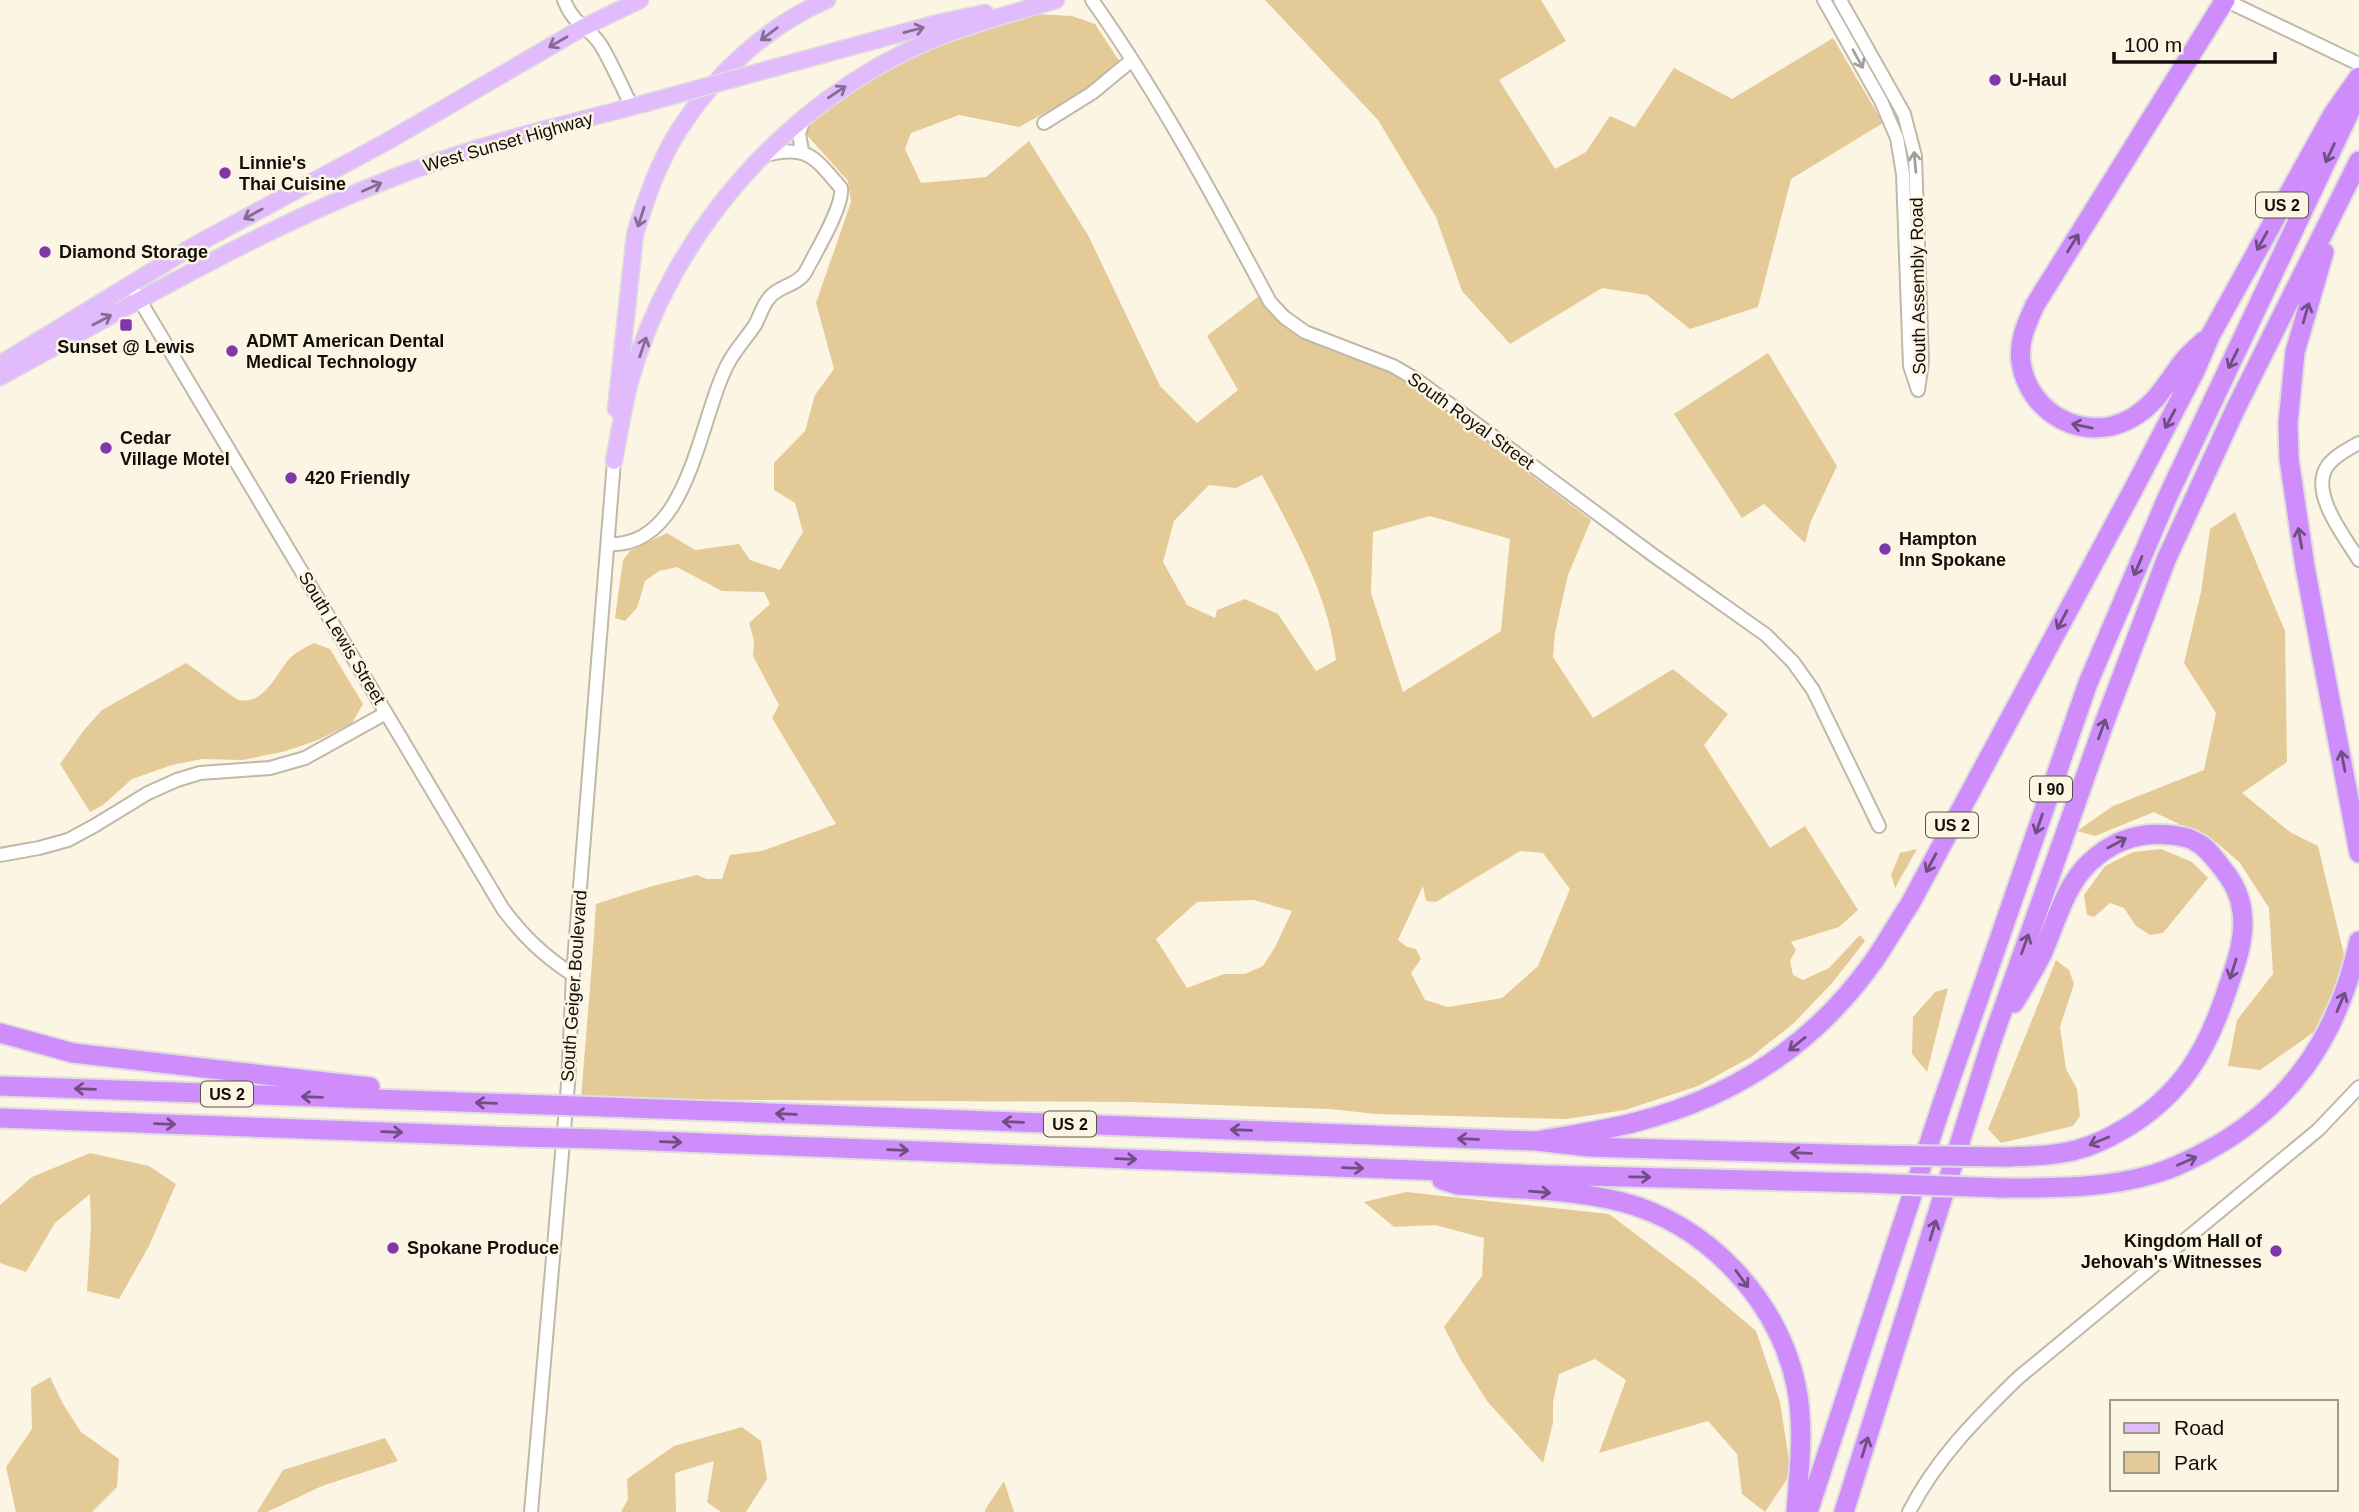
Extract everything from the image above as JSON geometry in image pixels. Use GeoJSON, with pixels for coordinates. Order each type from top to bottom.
{"type":"FeatureCollection","features":[{"type":"Feature","properties":{"kind":"highway"},"geometry":{"type":"LineString","coordinates":[[2210,336],[2182,362],[2167,386],[2148,407],[2128,420],[2097,429],[2070,423],[2048,411],[2029,390],[2021,360],[2024,330],[2035,305],[2225,0]]}},
{"type":"Feature","properties":{"kind":"highway","name":"US 2"},"geometry":{"type":"LineString","coordinates":[[1536,1141],[1634,1123],[1719,1093],[1763,1069],[1797,1046],[1838,1005],[1872,963],[1910,904],[2134,488],[2195,371],[2210,336],[2333,114],[2359,77]]}},
{"type":"Feature","properties":{"kind":"highway","name":"I 90"},"geometry":{"type":"LineString","coordinates":[[1808,1512],[1942,1104],[2088,683],[2168,496],[2359,92]]}},
{"type":"Feature","properties":{"kind":"highway","name":"I 90"},"geometry":{"type":"LineString","coordinates":[[1844,1512],[1992,1043],[2100,734],[2166,560],[2235,410],[2359,162]]}},
{"type":"Feature","properties":{"kind":"highway","name":"US 2"},"geometry":{"type":"LineString","coordinates":[[2337,205],[2295,352],[2288,412],[2289,459],[2305,567],[2359,853]]}},
{"type":"Feature","properties":{"kind":"highway","name":"US 2"},"geometry":{"type":"LineString","coordinates":[[0,1086],[1536,1141],[1589,1147],[1869,1155],[2045,1156],[2077,1150],[2109,1138],[2139,1120],[2164,1101],[2201,1054],[2223,1002],[2243,931],[2243,914],[2227,873],[2196,841],[2165,834],[2132,835],[2102,852],[2079,874],[2070,889],[2042,955],[1992,1043]]}},
{"type":"Feature","properties":{"kind":"highway","name":"US 2"},"geometry":{"type":"LineString","coordinates":[[0,1121],[96,1122],[2000,1188],[2100,1185],[2154,1174],[2190,1160],[2227,1140],[2259,1117],[2289,1089],[2308,1063],[2343,998],[2359,941]]}},
{"type":"Feature","properties":{"kind":"highway"},"geometry":{"type":"LineString","coordinates":[[0,1033],[73,1052],[377,1088],[454,1102]]}},
{"type":"Feature","properties":{"kind":"highway"},"geometry":{"type":"LineString","coordinates":[[1401,1169],[1458,1185],[1578,1195],[1620,1202],[1648,1211],[1677,1225],[1711,1248],[1735,1269],[1766,1311],[1783,1343],[1791,1367],[1797,1387],[1801,1443],[1796,1512]]}},
{"type":"Feature","properties":{"kind":"main road"},"geometry":{"type":"LineString","coordinates":[[0,364],[195,245],[388,141],[582,28],[640,0]]}},
{"type":"Feature","properties":{"kind":"main road"},"geometry":{"type":"LineString","coordinates":[[614,461],[621,355],[635,234],[668,148],[690,113],[735,63],[788,20],[827,0]]}},
{"type":"Feature","properties":{"kind":"main road"},"geometry":{"type":"LineString","coordinates":[[614,461],[630,382],[663,296],[707,221],[766,155],[828,97],[862,75],[931,40],[1053,0]]}},
{"type":"Feature","properties":{"kind":"main road","name":"West Sunset Highway"},"geometry":{"type":"LineString","coordinates":[[0,377],[272,232],[387,180],[498,142],[938,23],[1053,0]]}},
{"type":"Feature","properties":{"kind":"street"},"geometry":{"type":"LineString","coordinates":[[564,0],[569,14],[602,47],[639,105]]}},
{"type":"Feature","properties":{"kind":"street","name":"South Royal Street"},"geometry":{"type":"LineString","coordinates":[[1091,0],[1132,60],[1221,210],[1276,310],[1305,332],[1374,358],[1411,376],[1766,635],[1793,662],[1813,690],[1879,826]]}},
{"type":"Feature","properties":{"kind":"street","name":"South Assembly Road"},"geometry":{"type":"LineString","coordinates":[[1824,0],[1881,101],[1897,138],[1903,174],[1910,366],[1918,390],[1922,362],[1915,156],[1904,114],[1840,0]]}},
{"type":"Feature","properties":{"kind":"street"},"geometry":{"type":"LineString","coordinates":[[2225,0],[2359,64]]}},
{"type":"Feature","properties":{"kind":"street"},"geometry":{"type":"LineString","coordinates":[[1044,123],[1092,93],[1132,60]]}},
{"type":"Feature","properties":{"kind":"street"},"geometry":{"type":"LineString","coordinates":[[802,151],[799,134],[805,117]]}},
{"type":"Feature","properties":{"kind":"street"},"geometry":{"type":"LineString","coordinates":[[608,544],[624,544],[638,540],[651,531],[668,511],[695,459],[713,401],[731,358],[755,325],[770,297],[798,281],[805,273],[826,233],[842,190],[821,166],[802,151],[781,151],[766,155]]}},
{"type":"Feature","properties":{"kind":"street","name":"South Lewis Street"},"geometry":{"type":"LineString","coordinates":[[130,284],[502,909],[525,938],[545,957],[573,975]]}},
{"type":"Feature","properties":{"kind":"street"},"geometry":{"type":"LineString","coordinates":[[2359,443],[2333,460],[2324,474],[2323,492],[2335,520],[2359,560]]}},
{"type":"Feature","properties":{"kind":"street","name":"South Geiger Boulevard"},"geometry":{"type":"LineString","coordinates":[[531,1512],[568,1084],[573,975],[614,461]]}},
{"type":"Feature","properties":{"kind":"street"},"geometry":{"type":"LineString","coordinates":[[0,855],[68,840],[148,793],[177,780],[201,773],[270,768],[305,758],[386,713]]}},
{"type":"Feature","properties":{"kind":"street"},"geometry":{"type":"LineString","coordinates":[[1909,1512],[1920,1490],[1943,1457],[1972,1423],[2009,1387],[2318,1130],[2359,1087]]}},
{"type":"Feature","properties":{"kind":"green space"},"geometry":{"type":"Polygon","coordinates":[[[1265,0],[1541,0],[1566,41],[1499,80],[1555,169],[1586,152],[1610,116],[1635,127],[1674,68],[1732,99],[1833,38],[1883,123],[1791,179],[1758,307],[1690,329],[1647,295],[1602,288],[1510,344],[1462,291],[1436,217],[1378,120],[1265,0]]]}},
{"type":"Feature","properties":{"kind":"green space"},"geometry":{"type":"Polygon","coordinates":[[[1035,14],[1072,16],[1095,24],[1120,62],[1090,88],[1019,127],[959,115],[911,133],[905,149],[921,183],[986,177],[1029,141],[1088,235],[1160,386],[1197,423],[1238,390],[1207,336],[1259,296],[1281,323],[1314,343],[1395,373],[1591,520],[1568,575],[1555,633],[1553,657],[1593,718],[1673,669],[1728,714],[1704,745],[1770,848],[1805,826],[1858,910],[1839,927],[1791,942],[1796,950],[1790,961],[1793,975],[1803,980],[1829,968],[1860,935],[1865,941],[1833,982],[1794,1023],[1751,1057],[1698,1086],[1625,1110],[1566,1119],[1376,1114],[1330,1109],[1132,1102],[581,1099],[596,904],[697,875],[707,879],[722,879],[730,855],[762,851],[836,824],[772,718],[779,705],[753,656],[754,641],[749,623],[770,604],[764,592],[722,591],[677,567],[659,571],[645,581],[637,608],[625,621],[615,618],[623,560],[630,551],[667,533],[695,550],[739,544],[750,560],[780,570],[803,532],[795,503],[774,490],[774,463],[805,431],[815,395],[834,369],[816,303],[851,202],[848,181],[806,134],[807,124],[855,88],[915,54],[1035,14]],[[1262,475],[1236,488],[1209,485],[1174,521],[1163,562],[1187,605],[1215,618],[1217,610],[1245,599],[1278,614],[1316,671],[1336,660],[1325,611],[1308,565],[1262,475]],[[1430,516],[1373,532],[1371,593],[1403,692],[1501,631],[1510,539],[1430,516]],[[1520,851],[1436,902],[1426,901],[1423,886],[1398,940],[1407,947],[1416,949],[1421,959],[1411,973],[1425,1000],[1448,1007],[1502,998],[1538,966],[1570,889],[1543,853],[1520,851]],[[1254,900],[1197,902],[1156,939],[1187,988],[1224,974],[1245,974],[1263,966],[1292,911],[1254,900]]]}},
{"type":"Feature","properties":{"kind":"green space"},"geometry":{"type":"Polygon","coordinates":[[[1768,353],[1837,466],[1811,521],[1805,543],[1764,504],[1742,518],[1674,414],[1768,353]]]}},
{"type":"Feature","properties":{"kind":"green space"},"geometry":{"type":"Polygon","coordinates":[[[2235,512],[2285,631],[2287,762],[2242,793],[2290,832],[2318,846],[2346,963],[2314,1032],[2260,1070],[2228,1066],[2237,1020],[2273,974],[2269,908],[2240,863],[2216,842],[2154,812],[2095,836],[2077,831],[2113,806],[2204,770],[2216,713],[2184,663],[2201,592],[2210,529],[2235,512]]]}},
{"type":"Feature","properties":{"kind":"green space"},"geometry":{"type":"Polygon","coordinates":[[[314,643],[330,649],[363,704],[352,723],[318,740],[286,751],[243,760],[202,759],[172,765],[132,779],[103,805],[90,812],[60,764],[102,710],[186,663],[239,700],[248,700],[257,697],[270,686],[291,657],[314,643]]]}},
{"type":"Feature","properties":{"kind":"green space"},"geometry":{"type":"Polygon","coordinates":[[[1917,849],[1895,888],[1891,875],[1900,853],[1917,849]]]}},
{"type":"Feature","properties":{"kind":"green space"},"geometry":{"type":"Polygon","coordinates":[[[2161,849],[2192,862],[2208,878],[2163,933],[2150,935],[2136,926],[2124,908],[2110,903],[2094,917],[2087,915],[2084,895],[2105,866],[2133,852],[2161,849]]]}},
{"type":"Feature","properties":{"kind":"green space"},"geometry":{"type":"Polygon","coordinates":[[[2056,960],[2069,970],[2074,984],[2060,1027],[2066,1069],[2077,1089],[2080,1116],[2073,1126],[2001,1143],[1988,1129],[2056,960]]]}},
{"type":"Feature","properties":{"kind":"green space"},"geometry":{"type":"Polygon","coordinates":[[[1948,988],[1927,1072],[1912,1054],[1913,1017],[1935,992],[1948,988]]]}},
{"type":"Feature","properties":{"kind":"green space"},"geometry":{"type":"Polygon","coordinates":[[[90,1153],[149,1166],[176,1184],[149,1246],[119,1299],[87,1291],[90,1194],[55,1223],[26,1272],[0,1263],[0,1205],[32,1177],[90,1153]]]}},
{"type":"Feature","properties":{"kind":"green space"},"geometry":{"type":"Polygon","coordinates":[[[1406,1192],[1609,1214],[1695,1279],[1756,1331],[1780,1402],[1791,1473],[1765,1512],[1742,1494],[1737,1454],[1708,1421],[1599,1453],[1626,1380],[1595,1359],[1559,1374],[1553,1402],[1553,1423],[1543,1463],[1487,1401],[1444,1327],[1482,1276],[1484,1238],[1435,1225],[1394,1227],[1364,1202],[1406,1192]]]}},
{"type":"Feature","properties":{"kind":"green space"},"geometry":{"type":"Polygon","coordinates":[[[50,1377],[81,1432],[119,1459],[117,1487],[92,1512],[16,1512],[6,1467],[32,1429],[31,1388],[50,1377]]]}},
{"type":"Feature","properties":{"kind":"green space"},"geometry":{"type":"Polygon","coordinates":[[[742,1427],[761,1441],[767,1479],[746,1512],[721,1512],[707,1502],[714,1461],[675,1473],[676,1512],[621,1512],[628,1499],[627,1479],[674,1446],[742,1427]]]}},
{"type":"Feature","properties":{"kind":"green space"},"geometry":{"type":"Polygon","coordinates":[[[385,1438],[398,1461],[322,1486],[267,1512],[257,1512],[283,1470],[385,1438]]]}},
{"type":"Feature","properties":{"kind":"green space"},"geometry":{"type":"Polygon","coordinates":[[[1004,1481],[1014,1512],[985,1512],[985,1510],[1004,1481]]]}},
{"type":"Feature","properties":{"kind":"place","name":"U-Haul"},"geometry":{"type":"Point","coordinates":[1995,80]}},
{"type":"Feature","properties":{"kind":"place","name":"Linnie's Thai Cuisine"},"geometry":{"type":"Point","coordinates":[225,173]}},
{"type":"Feature","properties":{"kind":"place","name":"Diamond Storage"},"geometry":{"type":"Point","coordinates":[45,252]}},
{"type":"Feature","properties":{"kind":"place","name":"Sunset @ Lewis"},"geometry":{"type":"Point","coordinates":[126,325]}},
{"type":"Feature","properties":{"kind":"place","name":"ADMT American Dental Medical Technology"},"geometry":{"type":"Point","coordinates":[232,351]}},
{"type":"Feature","properties":{"kind":"place","name":"Cedar Village Motel"},"geometry":{"type":"Point","coordinates":[106,448]}},
{"type":"Feature","properties":{"kind":"place","name":"420 Friendly"},"geometry":{"type":"Point","coordinates":[291,478]}},
{"type":"Feature","properties":{"kind":"place","name":"Hampton Inn Spokane"},"geometry":{"type":"Point","coordinates":[1885,549]}},
{"type":"Feature","properties":{"kind":"place","name":"Spokane Produce"},"geometry":{"type":"Point","coordinates":[393,1248]}},
{"type":"Feature","properties":{"kind":"place","name":"Kingdom Hall of Jehovah's Witnesses"},"geometry":{"type":"Point","coordinates":[2276,1251]}}]}
